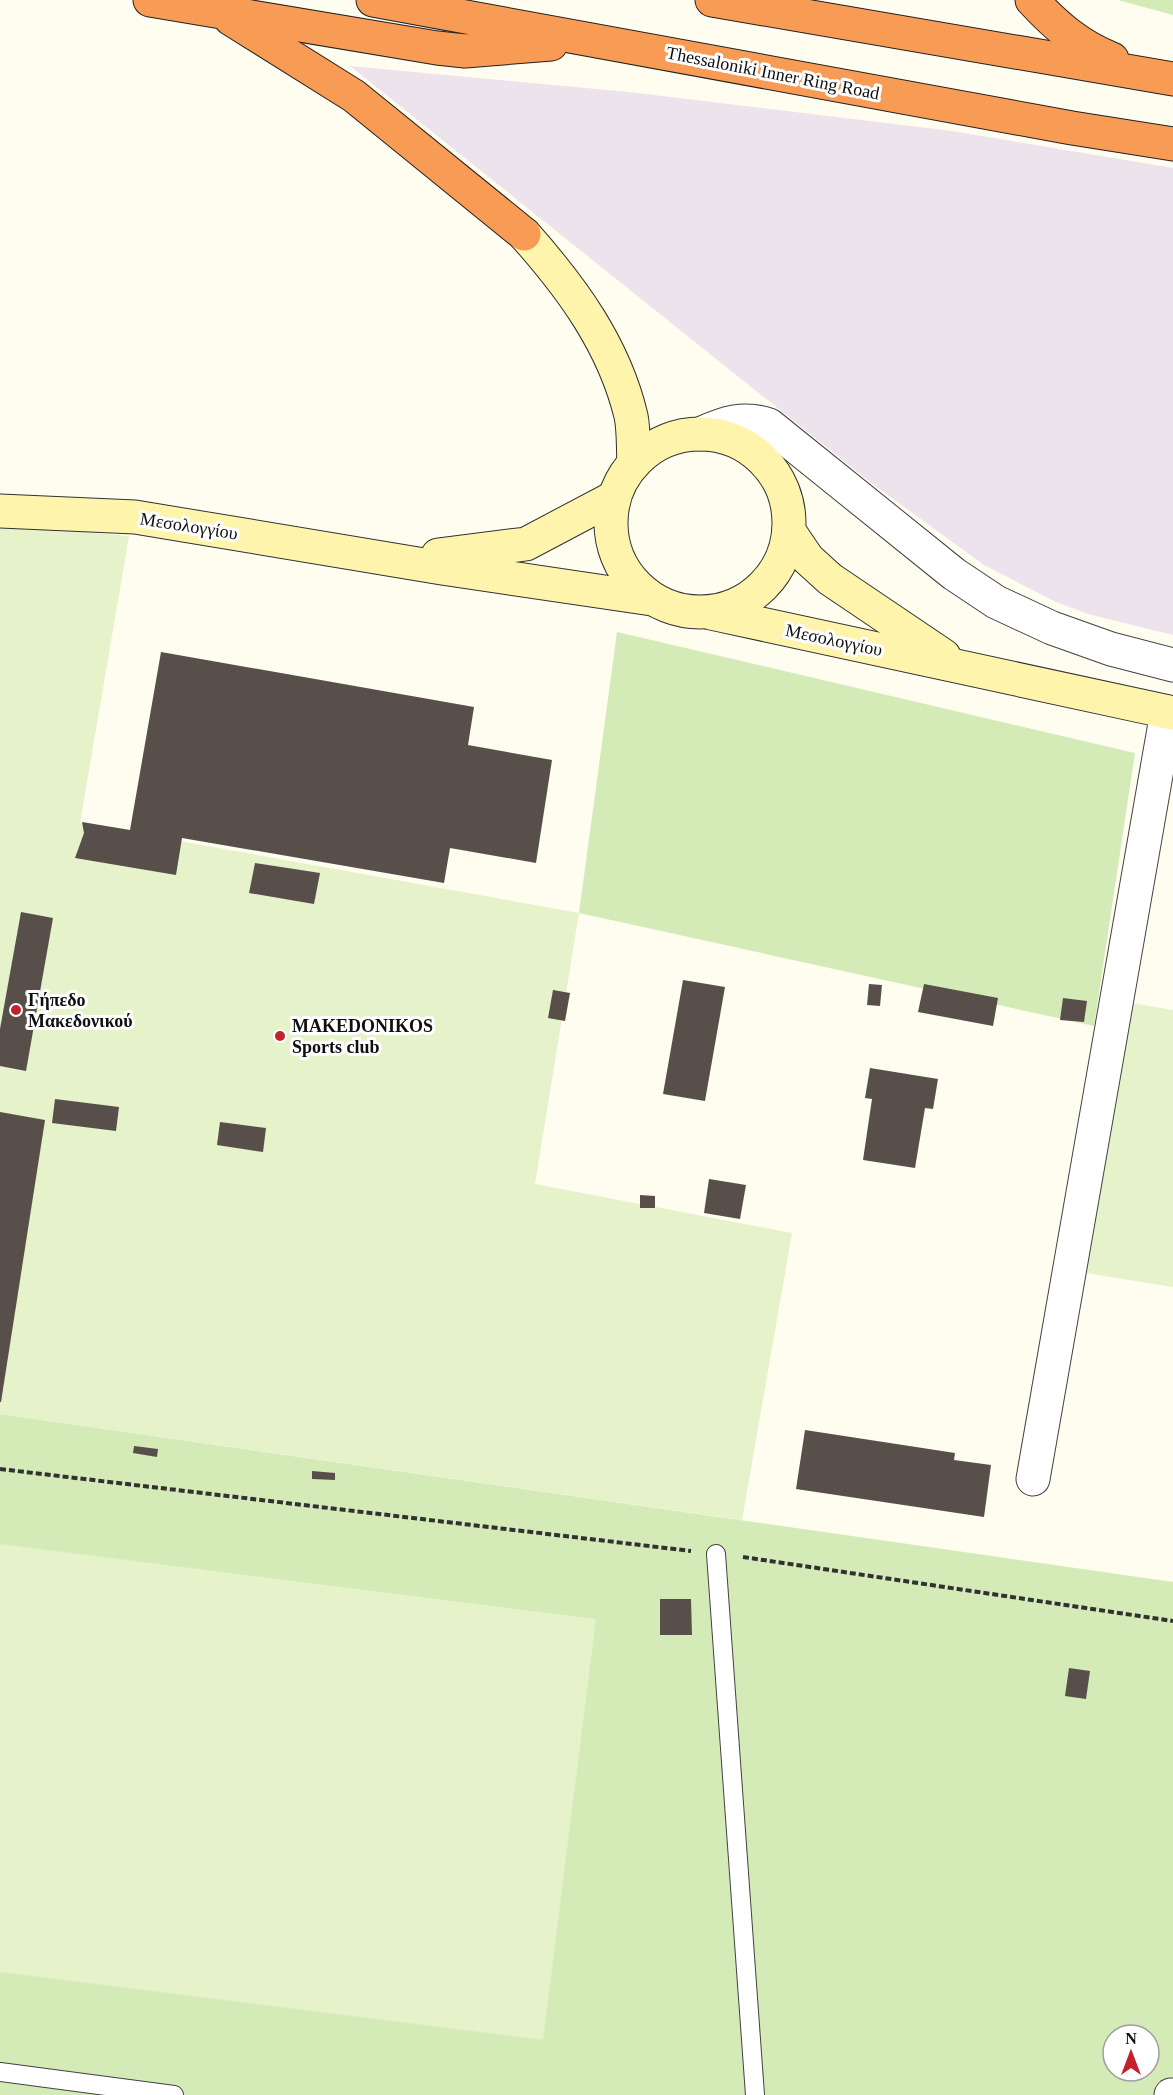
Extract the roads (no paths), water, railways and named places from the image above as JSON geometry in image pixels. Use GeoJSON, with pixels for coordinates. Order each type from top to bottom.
{"type":"FeatureCollection","features":[{"type":"Feature","properties":{"kind":"highway"},"geometry":{"type":"LineString","coordinates":[[150,0],[465,51],[598,40]]}},
{"type":"Feature","properties":{"kind":"highway","name":"Thessaloniki Inner Ring Road"},"geometry":{"type":"LineString","coordinates":[[373,0],[1072,128],[1173,144]]}},
{"type":"Feature","properties":{"kind":"highway"},"geometry":{"type":"LineString","coordinates":[[712,0],[1163,77]]}},
{"type":"Feature","properties":{"kind":"highway"},"geometry":{"type":"LineString","coordinates":[[1032,0],[1061,30],[1092,51],[1163,77]]}},
{"type":"Feature","properties":{"kind":"highway"},"geometry":{"type":"LineString","coordinates":[[216,10],[354,96],[525,234]]}},
{"type":"Feature","properties":{"kind":"street"},"geometry":{"type":"LineString","coordinates":[[525,234],[561,277],[598,331],[631,417],[634,462]]}},
{"type":"Feature","properties":{"kind":"street"},"geometry":{"type":"LineString","coordinates":[[700,434],[725,437],[747,447],[766,463],[780,483],[788,507],[789,531],[783,555],[773,575],[755,593],[737,606],[707,612],[679,610],[652,599],[631,580],[616,555],[610,527],[613,498],[621,479],[634,462],[653,447],[676,437],[700,434],[738,420],[755,420],[769,425],[954,574],[996,602],[1052,628],[1111,649],[1173,665]]}},
{"type":"Feature","properties":{"kind":"street","name":"Μεσολογγίου"},"geometry":{"type":"LineString","coordinates":[[376,557],[454,554],[526,544],[613,498]]}},
{"type":"Feature","properties":{"kind":"street","name":"Μεσολογγίου"},"geometry":{"type":"LineString","coordinates":[[0,511],[135,517],[652,599]]}},
{"type":"Feature","properties":{"kind":"street","name":"Μεσολογγίου"},"geometry":{"type":"LineString","coordinates":[[789,531],[808,559],[830,579],[960,667]]}},
{"type":"Feature","properties":{"kind":"street","name":"Μεσολογγίου"},"geometry":{"type":"LineString","coordinates":[[707,612],[1170,712]]}},
{"type":"Feature","properties":{"kind":"street"},"geometry":{"type":"LineString","coordinates":[[1033,1479],[1170,712]]}},
{"type":"Feature","properties":{"kind":"lane"},"geometry":{"type":"LineString","coordinates":[[716,1554],[755,2095]]}},
{"type":"Feature","properties":{"kind":"lane"},"geometry":{"type":"LineString","coordinates":[[0,2072],[174,2095]]}},
{"type":"Feature","properties":{"kind":"place","name":"Γήπεδο Μακεδονικού"},"geometry":{"type":"Point","coordinates":[16,1010]}},
{"type":"Feature","properties":{"kind":"place","name":"MAKEDONIKOS Sports club"},"geometry":{"type":"Point","coordinates":[280,1036]}}]}
